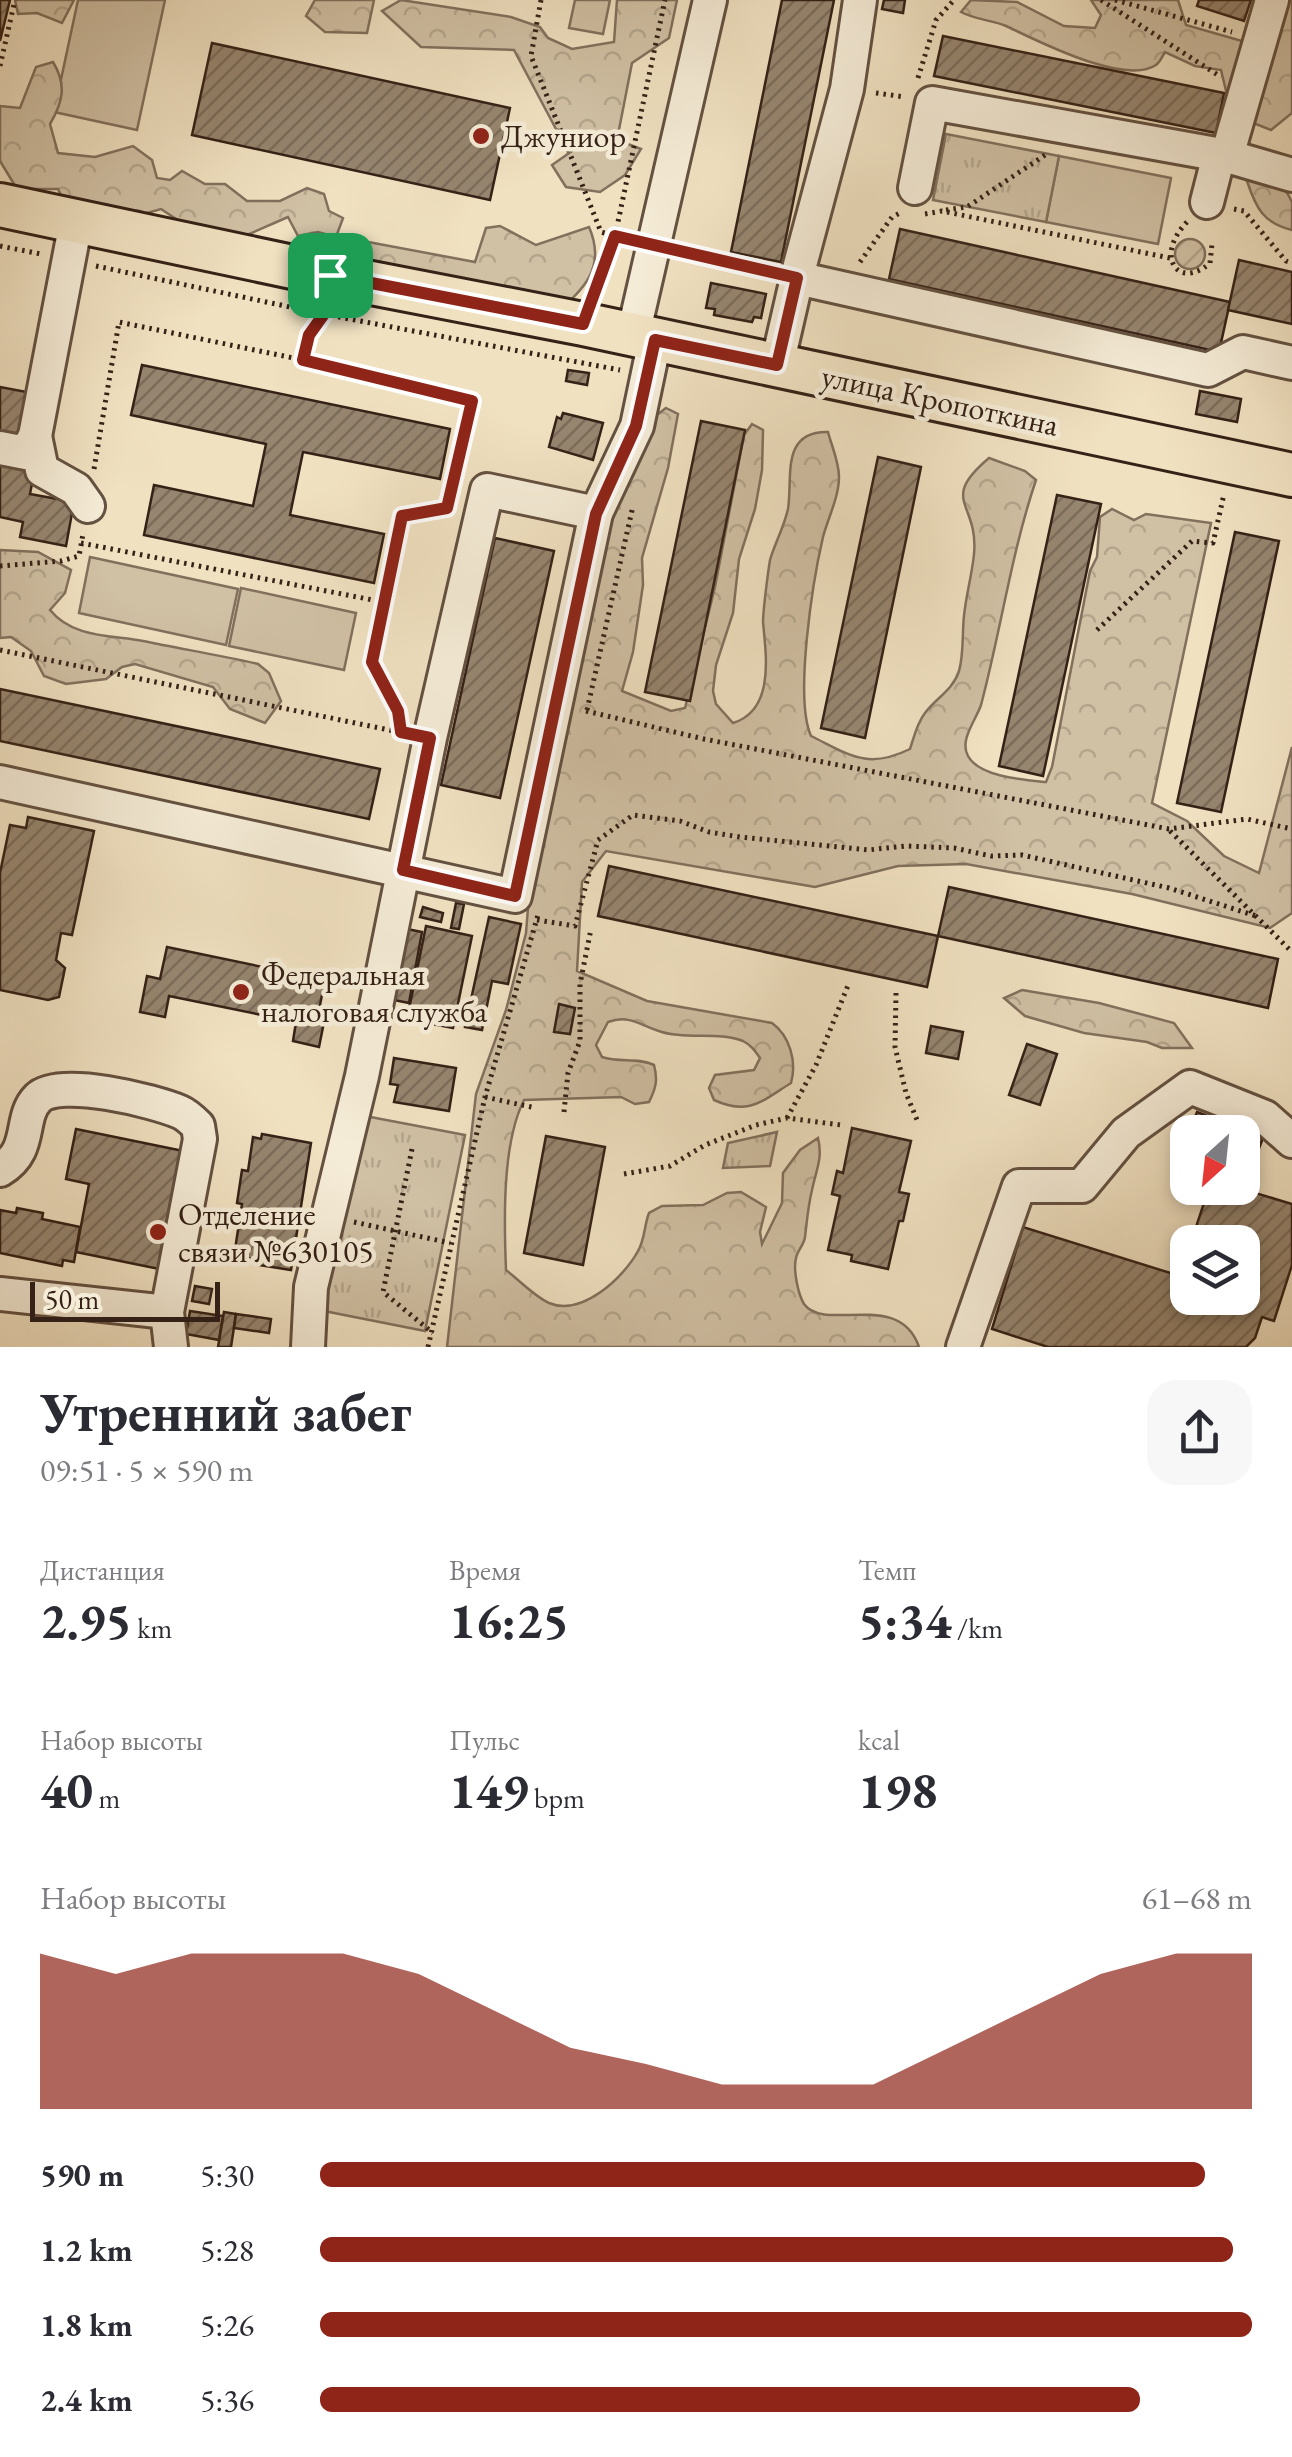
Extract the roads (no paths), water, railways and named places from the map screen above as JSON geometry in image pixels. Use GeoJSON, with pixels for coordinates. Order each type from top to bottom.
{"type":"FeatureCollection","features":[{"type":"Feature","properties":{"kind":"main road","name":"улица Кропоткина"},"geometry":{"type":"LineString","coordinates":[[0,205],[330,275],[580,343],[644,338],[1292,476]]}},
{"type":"Feature","properties":{"kind":"street"},"geometry":{"type":"LineString","coordinates":[[0,782],[515,896],[596,514],[636,426],[654,247],[710,0]]}},
{"type":"Feature","properties":{"kind":"street"},"geometry":{"type":"LineString","coordinates":[[777,365],[847,90],[860,0]]}},
{"type":"Feature","properties":{"kind":"street"},"geometry":{"type":"LineString","coordinates":[[1207,202],[1272,0]]}},
{"type":"Feature","properties":{"kind":"street"},"geometry":{"type":"LineString","coordinates":[[913,204],[923,101],[1223,156],[1292,174]]}},
{"type":"Feature","properties":{"kind":"street"},"geometry":{"type":"LineString","coordinates":[[0,448],[26,454],[36,436],[76,222]]}},
{"type":"Feature","properties":{"kind":"street"},"geometry":{"type":"LineString","coordinates":[[797,278],[1208,370],[1243,352],[1292,362]]}},
{"type":"Feature","properties":{"kind":"street"},"geometry":{"type":"LineString","coordinates":[[36,436],[42,470],[76,489],[88,506]]}},
{"type":"Feature","properties":{"kind":"street"},"geometry":{"type":"LineString","coordinates":[[308,1347],[311,1287],[362,1076],[403,870],[415,735],[486,490],[596,514]]}},
{"type":"Feature","properties":{"kind":"street"},"geometry":{"type":"LineString","coordinates":[[0,1170],[18,1156],[35,1100],[49,1090],[77,1088],[184,1113],[198,1126],[200,1138],[167,1312],[171,1347]]}},
{"type":"Feature","properties":{"kind":"street"},"geometry":{"type":"LineString","coordinates":[[963,1347],[1019,1186],[1082,1186],[1126,1132],[1190,1088],[1265,1117],[1292,1142]]}},
{"type":"Feature","properties":{"kind":"street"},"geometry":{"type":"LineString","coordinates":[[0,1294],[167,1312]]}},
{"type":"Feature","properties":{"kind":"place","name":"Джуниор"},"geometry":{"type":"Point","coordinates":[481,136]}},
{"type":"Feature","properties":{"kind":"place","name":"Федеральная налоговая служба"},"geometry":{"type":"Point","coordinates":[241,992]}},
{"type":"Feature","properties":{"kind":"place","name":"Отделение связи №630105"},"geometry":{"type":"Point","coordinates":[158,1232]}}]}
